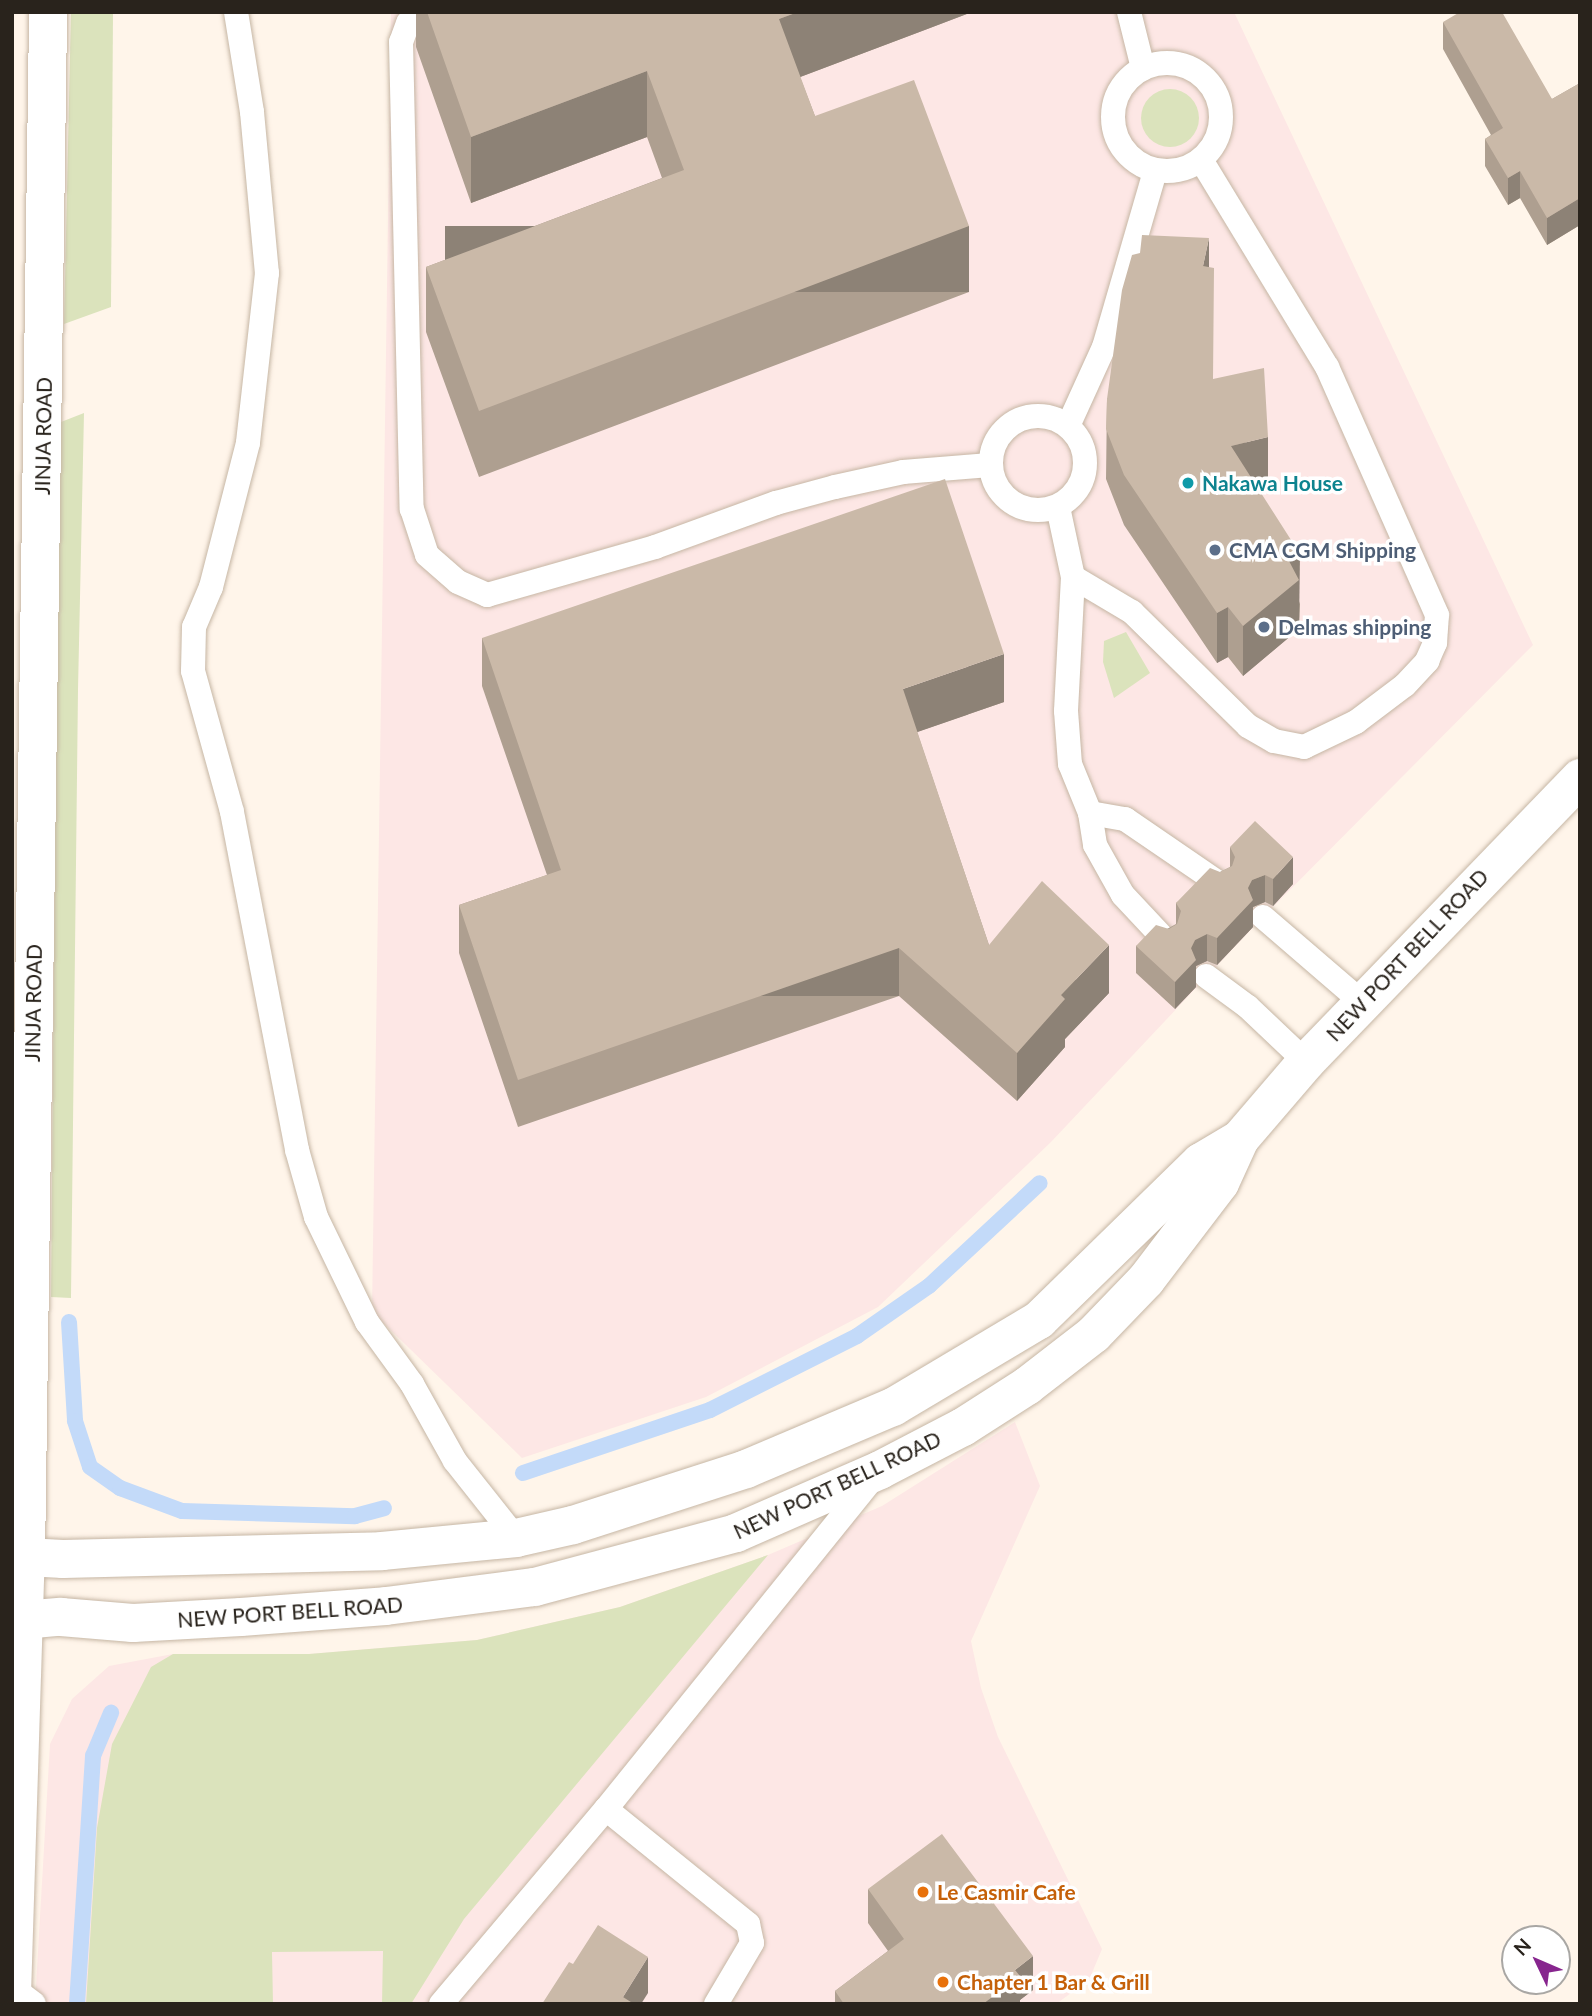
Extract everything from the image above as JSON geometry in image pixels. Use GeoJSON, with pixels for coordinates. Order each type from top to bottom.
{"type":"FeatureCollection","features":[{"type":"Feature","properties":{"kind":"main road","name":"JINJA ROAD"},"geometry":{"type":"LineString","coordinates":[[12,1994],[18,1623],[29,1554],[48,12]]}},
{"type":"Feature","properties":{"kind":"main road","name":"NEW PORT BELL ROAD"},"geometry":{"type":"LineString","coordinates":[[18,1623],[61,1617],[133,1623],[241,1617],[386,1606],[535,1587],[736,1533],[880,1470],[963,1427],[1027,1386],[1094,1334],[1146,1280],[1220,1183],[1240,1139],[1306,1062],[1580,778]]}},
{"type":"Feature","properties":{"kind":"main road","name":"NEW PORT BELL ROAD"},"geometry":{"type":"LineString","coordinates":[[29,1554],[382,1551],[516,1538],[573,1525],[746,1469],[893,1407],[1039,1320],[1201,1162],[1240,1139]]}},
{"type":"Feature","properties":{"kind":"lane"},"geometry":{"type":"LineString","coordinates":[[236,12],[252,112],[267,273],[248,443],[211,587],[194,627],[192,671],[232,812],[297,1150],[316,1217],[367,1322],[412,1384],[455,1461],[516,1538]]}},
{"type":"Feature","properties":{"kind":"lane"},"geometry":{"type":"LineString","coordinates":[[420,12],[408,23],[401,42],[412,509],[428,555],[458,582],[487,594],[655,547],[776,503],[835,487],[903,472],[990,465]]}},
{"type":"Feature","properties":{"kind":"lane"},"geometry":{"type":"LineString","coordinates":[[1129,12],[1143,68]]}},
{"type":"Feature","properties":{"kind":"lane"},"geometry":{"type":"LineString","coordinates":[[1162,62],[1181,64],[1200,72],[1213,88],[1221,106],[1221,126],[1201,160],[1179,170],[1155,171],[1133,161],[1119,144],[1112,121],[1115,99],[1126,81],[1143,68],[1162,62]]}},
{"type":"Feature","properties":{"kind":"lane"},"geometry":{"type":"LineString","coordinates":[[1073,578],[1132,611],[1248,726],[1284,743],[1304,747],[1356,722],[1405,685],[1427,661],[1435,643],[1437,615],[1327,367],[1201,160]]}},
{"type":"Feature","properties":{"kind":"lane"},"geometry":{"type":"LineString","coordinates":[[1068,426],[1104,347],[1155,171]]}},
{"type":"Feature","properties":{"kind":"lane"},"geometry":{"type":"LineString","coordinates":[[1034,416],[1068,426],[1080,440],[1086,459],[1083,478],[1058,507],[1021,508],[1005,499],[994,483],[990,465],[993,447],[1017,421],[1034,416]]}},
{"type":"Feature","properties":{"kind":"lane"},"geometry":{"type":"LineString","coordinates":[[1058,507],[1073,578],[1067,738],[1070,764],[1090,813],[1094,845],[1123,895],[1166,941]]}},
{"type":"Feature","properties":{"kind":"lane"},"geometry":{"type":"LineString","coordinates":[[1090,813],[1125,819],[1220,884]]}},
{"type":"Feature","properties":{"kind":"lane"},"geometry":{"type":"LineString","coordinates":[[1263,917],[1363,1003]]}},
{"type":"Feature","properties":{"kind":"lane"},"geometry":{"type":"LineString","coordinates":[[1206,976],[1248,1007],[1306,1062]]}},
{"type":"Feature","properties":{"kind":"lane"},"geometry":{"type":"LineString","coordinates":[[441,2004],[606,1809],[880,1470]]}},
{"type":"Feature","properties":{"kind":"lane"},"geometry":{"type":"LineString","coordinates":[[606,1809],[748,1924],[752,1943],[716,2004]]}},
{"type":"Feature","properties":{"kind":"lane"},"geometry":{"type":"LineString","coordinates":[[13,1988],[34,2004]]}},
{"type":"Feature","properties":{"kind":"shaded area"},"geometry":{"type":"Polygon","coordinates":[[[391,12],[1234,12],[1533,645],[1263,917],[1051,1142],[878,1307],[706,1397],[522,1458],[372,1312],[391,12]]]}},
{"type":"Feature","properties":{"kind":"shaded area"},"geometry":{"type":"Polygon","coordinates":[[[1015,1422],[1040,1486],[971,1641],[981,1688],[998,1737],[1102,1949],[1089,1980],[1056,2004],[35,2004],[50,1744],[72,1699],[109,1666],[173,1654],[309,1654],[477,1640],[620,1607],[768,1555],[882,1506],[1015,1422]]]}},
{"type":"Feature","properties":{"kind":"green space"},"geometry":{"type":"Polygon","coordinates":[[[71,12],[113,12],[111,307],[64,324],[71,12]]]}},
{"type":"Feature","properties":{"kind":"green space"},"geometry":{"type":"Polygon","coordinates":[[[1170,89],[1186,94],[1194,102],[1199,118],[1194,134],[1186,142],[1170,147],[1154,142],[1146,134],[1141,118],[1146,102],[1154,94],[1170,89]]]}},
{"type":"Feature","properties":{"kind":"green space"},"geometry":{"type":"Polygon","coordinates":[[[84,413],[71,1298],[51,1297],[56,714],[61,422],[84,413]]]}},
{"type":"Feature","properties":{"kind":"green space"},"geometry":{"type":"Polygon","coordinates":[[[1126,632],[1150,673],[1114,698],[1103,662],[1104,641],[1126,632]]]}},
{"type":"Feature","properties":{"kind":"green space"},"geometry":{"type":"Polygon","coordinates":[[[768,1555],[464,1919],[411,2004],[382,2004],[383,1951],[272,1952],[273,2004],[86,2004],[97,1828],[112,1744],[151,1667],[173,1654],[309,1654],[477,1640],[620,1607],[768,1555]]]}},
{"type":"Feature","properties":{"kind":"building"},"geometry":{"type":"Polygon","coordinates":[[[427,12],[798,12],[779,19],[815,116],[914,80],[969,226],[479,411],[426,267],[684,170],[647,71],[471,137],[427,12]]]}},
{"type":"Feature","properties":{"kind":"building"},"geometry":{"type":"Polygon","coordinates":[[[1460,12],[1502,12],[1552,99],[1580,83],[1580,198],[1547,218],[1520,171],[1508,178],[1485,139],[1503,128],[1443,22],[1460,12]]]}},
{"type":"Feature","properties":{"kind":"building","name":"Nakawa House"},"geometry":{"type":"Polygon","coordinates":[[[1142,235],[1209,238],[1203,266],[1214,268],[1213,379],[1264,368],[1268,437],[1231,446],[1300,554],[1289,561],[1299,580],[1243,626],[1228,607],[1217,613],[1124,475],[1106,429],[1107,399],[1122,290],[1132,255],[1140,253],[1142,235]]]}},
{"type":"Feature","properties":{"kind":"building"},"geometry":{"type":"Polygon","coordinates":[[[945,479],[1004,654],[903,689],[989,945],[1042,881],[1109,945],[1061,995],[1065,999],[1017,1053],[899,948],[518,1080],[459,905],[561,870],[482,638],[945,479]]]}},
{"type":"Feature","properties":{"kind":"building"},"geometry":{"type":"Polygon","coordinates":[[[1255,821],[1293,857],[1273,879],[1265,875],[1252,880],[1248,888],[1253,900],[1217,938],[1207,934],[1195,940],[1191,948],[1196,960],[1175,982],[1136,946],[1156,925],[1169,929],[1177,924],[1181,911],[1176,903],[1210,868],[1220,872],[1232,866],[1235,857],[1230,847],[1255,821]]]}},
{"type":"Feature","properties":{"kind":"building"},"geometry":{"type":"Polygon","coordinates":[[[942,1834],[1033,1956],[1015,1970],[1020,1976],[983,2004],[844,2004],[835,1991],[904,1939],[868,1889],[942,1834]]]}},
{"type":"Feature","properties":{"kind":"building"},"geometry":{"type":"Polygon","coordinates":[[[598,1925],[648,1957],[623,1997],[634,2004],[542,2004],[569,1962],[573,1964],[598,1925]]]}},
{"type":"Feature","properties":{"kind":"waterway"},"geometry":{"type":"LineString","coordinates":[[523,1473],[710,1410],[857,1336],[929,1286],[1040,1183]]}},
{"type":"Feature","properties":{"kind":"waterway"},"geometry":{"type":"LineString","coordinates":[[69,1322],[75,1421],[90,1467],[120,1488],[182,1511],[355,1516],[384,1508]]}},
{"type":"Feature","properties":{"kind":"waterway"},"geometry":{"type":"LineString","coordinates":[[77,2004],[93,1756],[111,1713]]}},
{"type":"Feature","properties":{"kind":"place","name":"Nakawa House"},"geometry":{"type":"Point","coordinates":[1188,483]}},
{"type":"Feature","properties":{"kind":"place","name":"CMA CGM Shipping"},"geometry":{"type":"Point","coordinates":[1215,550]}},
{"type":"Feature","properties":{"kind":"place","name":"Delmas shipping"},"geometry":{"type":"Point","coordinates":[1264,627]}},
{"type":"Feature","properties":{"kind":"place","name":"Le Casmir Cafe"},"geometry":{"type":"Point","coordinates":[923,1892]}},
{"type":"Feature","properties":{"kind":"place","name":"Chapter 1 Bar & Grill"},"geometry":{"type":"Point","coordinates":[943,1982]}}]}
